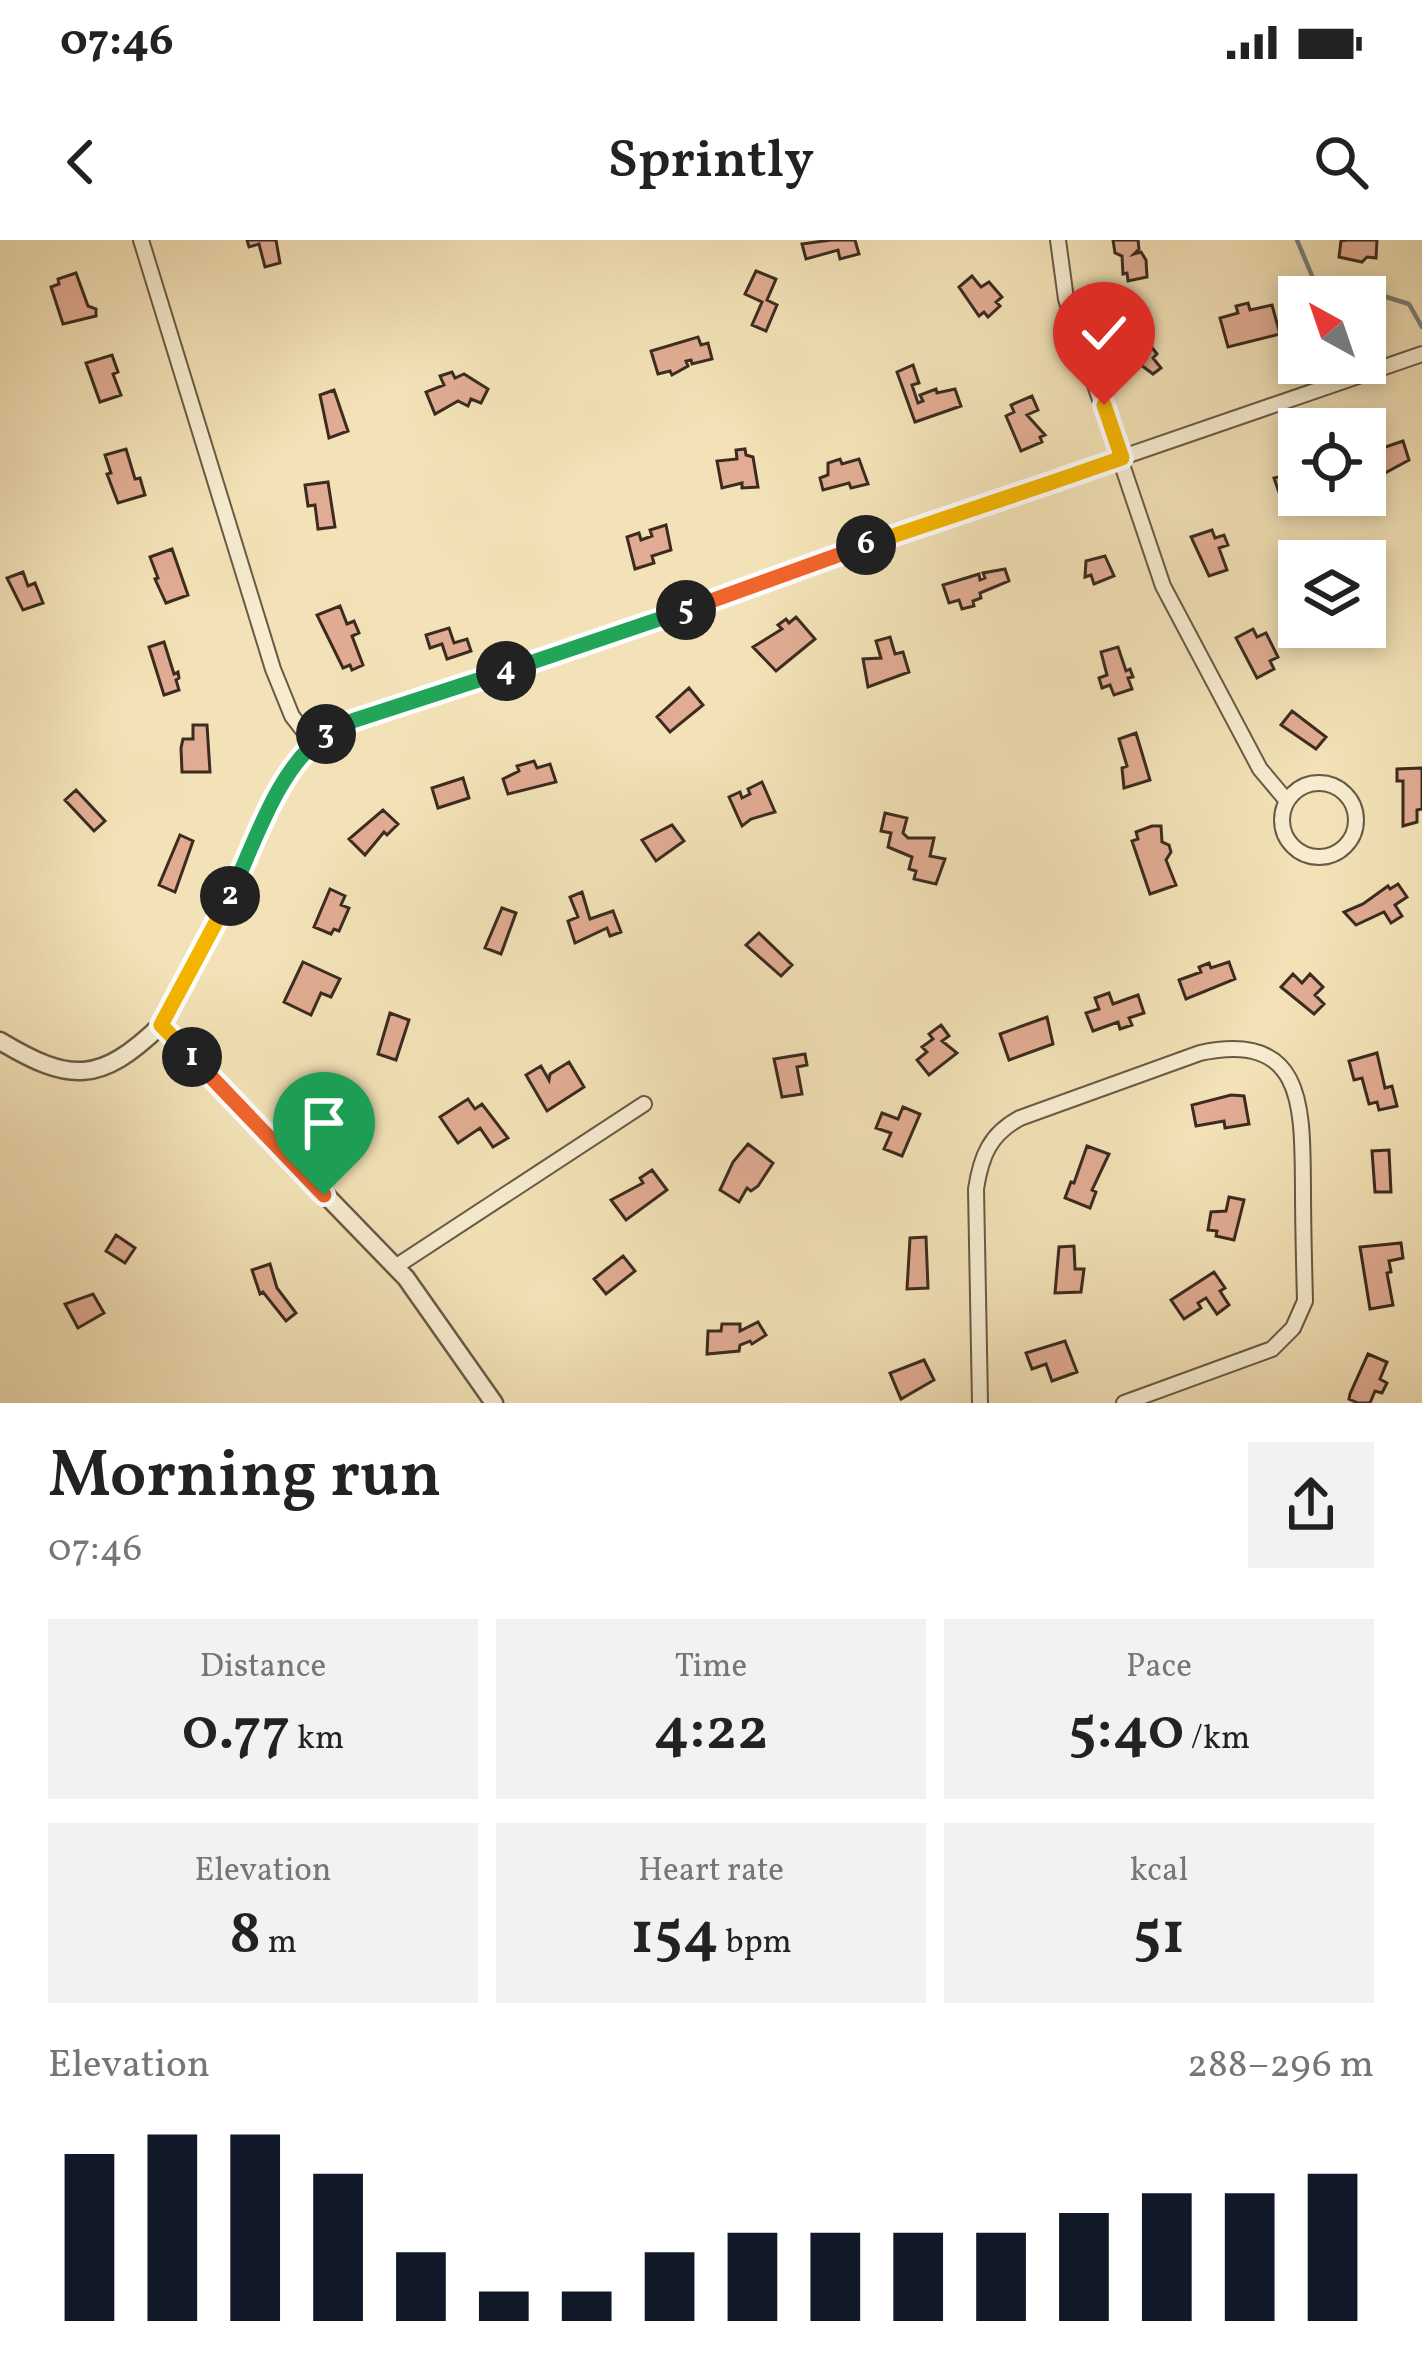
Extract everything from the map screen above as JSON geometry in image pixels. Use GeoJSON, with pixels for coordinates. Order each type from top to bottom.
{"type":"FeatureCollection","features":[{"type":"Feature","properties":{"kind":"street"},"geometry":{"type":"LineString","coordinates":[[141,240],[273,669],[292,716],[313,743]]}},
{"type":"Feature","properties":{"kind":"street"},"geometry":{"type":"LineString","coordinates":[[1058,240],[1066,299],[1163,586],[1260,769],[1287,801]]}},
{"type":"Feature","properties":{"kind":"street"},"geometry":{"type":"LineString","coordinates":[[0,1041],[49,1068],[78,1073],[106,1066],[161,1025],[210,938],[284,784],[313,743],[352,721],[664,618],[1422,354]]}},
{"type":"Feature","properties":{"kind":"street"},"geometry":{"type":"LineString","coordinates":[[1329,784],[1349,797],[1355,808],[1354,832],[1339,851],[1328,856],[1304,854],[1286,837],[1282,825],[1287,801],[1305,785],[1329,784]]}},
{"type":"Feature","properties":{"kind":"street"},"geometry":{"type":"LineString","coordinates":[[161,1025],[395,1267],[437,1317],[494,1403]]}},
{"type":"Feature","properties":{"kind":"street"},"geometry":{"type":"LineString","coordinates":[[980,1403],[976,1189],[988,1144],[1020,1118],[1200,1053],[1226,1047],[1263,1052],[1290,1077],[1303,1113],[1305,1301],[1300,1315],[1272,1349],[1124,1403]]}},
{"type":"Feature","properties":{"kind":"street"},"geometry":{"type":"LineString","coordinates":[[395,1267],[644,1104]]}},
{"type":"Feature","properties":{"kind":"building"},"geometry":{"type":"Polygon","coordinates":[[[247,240],[276,240],[280,263],[265,267],[259,244],[249,247],[247,240]]]}},
{"type":"Feature","properties":{"kind":"building"},"geometry":{"type":"Polygon","coordinates":[[[855,240],[859,254],[840,259],[838,250],[806,259],[802,244],[855,240]]]}},
{"type":"Feature","properties":{"kind":"building"},"geometry":{"type":"Polygon","coordinates":[[[1113,240],[1138,240],[1134,254],[1141,252],[1146,260],[1147,277],[1128,281],[1113,240]]]}},
{"type":"Feature","properties":{"kind":"building"},"geometry":{"type":"Polygon","coordinates":[[[1377,240],[1376,258],[1362,262],[1339,257],[1341,241],[1377,240]]]}},
{"type":"Feature","properties":{"kind":"building"},"geometry":{"type":"Polygon","coordinates":[[[756,271],[776,279],[767,300],[777,305],[766,331],[752,325],[762,302],[745,294],[756,271]]]}},
{"type":"Feature","properties":{"kind":"building"},"geometry":{"type":"Polygon","coordinates":[[[76,273],[96,316],[63,324],[51,287],[76,273]]]}},
{"type":"Feature","properties":{"kind":"building"},"geometry":{"type":"Polygon","coordinates":[[[972,276],[981,287],[989,282],[1002,297],[988,317],[984,312],[979,316],[959,287],[972,276]]]}},
{"type":"Feature","properties":{"kind":"building"},"geometry":{"type":"Polygon","coordinates":[[[1248,303],[1250,310],[1272,305],[1278,334],[1228,347],[1220,318],[1238,313],[1236,306],[1248,303]]]}},
{"type":"Feature","properties":{"kind":"building"},"geometry":{"type":"Polygon","coordinates":[[[1145,309],[1150,322],[1135,333],[1145,340],[1140,345],[1150,345],[1157,354],[1153,358],[1161,368],[1153,374],[1133,359],[1136,355],[1124,343],[1133,335],[1128,336],[1121,318],[1145,309]]]}},
{"type":"Feature","properties":{"kind":"building"},"geometry":{"type":"Polygon","coordinates":[[[698,337],[701,345],[708,343],[712,359],[686,361],[688,366],[672,375],[670,371],[658,374],[651,351],[698,337]]]}},
{"type":"Feature","properties":{"kind":"building"},"geometry":{"type":"Polygon","coordinates":[[[112,355],[121,395],[100,402],[86,363],[112,355]]]}},
{"type":"Feature","properties":{"kind":"building"},"geometry":{"type":"Polygon","coordinates":[[[913,365],[919,383],[912,385],[918,403],[923,401],[920,395],[955,389],[961,406],[915,422],[897,372],[913,365]]]}},
{"type":"Feature","properties":{"kind":"building"},"geometry":{"type":"Polygon","coordinates":[[[452,372],[455,378],[464,374],[488,389],[481,403],[471,399],[468,406],[458,401],[435,414],[426,392],[444,385],[440,376],[452,372]]]}},
{"type":"Feature","properties":{"kind":"building"},"geometry":{"type":"Polygon","coordinates":[[[334,390],[348,431],[329,438],[320,395],[334,390]]]}},
{"type":"Feature","properties":{"kind":"building"},"geometry":{"type":"Polygon","coordinates":[[[1032,396],[1038,410],[1027,415],[1045,435],[1040,437],[1042,442],[1021,451],[1006,416],[1014,412],[1011,405],[1032,396]]]}},
{"type":"Feature","properties":{"kind":"building"},"geometry":{"type":"Polygon","coordinates":[[[1403,441],[1409,460],[1386,472],[1386,447],[1403,441]]]}},
{"type":"Feature","properties":{"kind":"building"},"geometry":{"type":"Polygon","coordinates":[[[126,449],[145,495],[118,503],[105,455],[126,449]]]}},
{"type":"Feature","properties":{"kind":"building"},"geometry":{"type":"Polygon","coordinates":[[[745,449],[753,457],[758,487],[742,488],[742,483],[722,488],[717,461],[737,459],[736,450],[745,449]]]}},
{"type":"Feature","properties":{"kind":"building"},"geometry":{"type":"Polygon","coordinates":[[[840,459],[842,464],[859,459],[868,484],[823,490],[820,478],[828,475],[828,463],[840,459]]]}},
{"type":"Feature","properties":{"kind":"building"},"geometry":{"type":"Polygon","coordinates":[[[328,482],[335,527],[318,529],[315,505],[308,506],[305,485],[328,482]]]}},
{"type":"Feature","properties":{"kind":"building"},"geometry":{"type":"Polygon","coordinates":[[[666,525],[671,550],[635,569],[627,537],[639,533],[641,540],[652,536],[650,530],[666,525]]]}},
{"type":"Feature","properties":{"kind":"building"},"geometry":{"type":"Polygon","coordinates":[[[1212,530],[1215,538],[1224,535],[1228,545],[1219,548],[1227,570],[1209,576],[1191,537],[1212,530]]]}},
{"type":"Feature","properties":{"kind":"building"},"geometry":{"type":"Polygon","coordinates":[[[172,549],[188,595],[166,603],[150,557],[172,549]]]}},
{"type":"Feature","properties":{"kind":"building"},"geometry":{"type":"Polygon","coordinates":[[[1105,556],[1114,576],[1094,584],[1091,575],[1085,577],[1086,561],[1105,556]]]}},
{"type":"Feature","properties":{"kind":"building"},"geometry":{"type":"Polygon","coordinates":[[[1005,569],[1009,581],[980,593],[974,606],[962,609],[959,600],[949,603],[943,585],[979,574],[980,580],[985,578],[983,573],[1005,569]]]}},
{"type":"Feature","properties":{"kind":"building"},"geometry":{"type":"Polygon","coordinates":[[[23,572],[28,586],[35,583],[43,603],[23,610],[7,578],[23,572]]]}},
{"type":"Feature","properties":{"kind":"building"},"geometry":{"type":"Polygon","coordinates":[[[340,606],[347,624],[354,621],[359,633],[352,636],[363,665],[352,670],[350,665],[343,668],[317,615],[340,606]]]}},
{"type":"Feature","properties":{"kind":"building"},"geometry":{"type":"Polygon","coordinates":[[[796,617],[815,639],[776,671],[753,647],[782,629],[778,625],[786,619],[789,623],[796,617]]]}},
{"type":"Feature","properties":{"kind":"building"},"geometry":{"type":"Polygon","coordinates":[[[449,628],[454,643],[467,639],[471,651],[447,659],[442,644],[430,648],[426,635],[449,628]]]}},
{"type":"Feature","properties":{"kind":"building"},"geometry":{"type":"Polygon","coordinates":[[[1253,629],[1257,637],[1266,633],[1278,657],[1270,661],[1274,669],[1257,678],[1236,638],[1253,629]]]}},
{"type":"Feature","properties":{"kind":"building"},"geometry":{"type":"Polygon","coordinates":[[[890,637],[895,654],[903,652],[909,672],[868,687],[863,659],[881,658],[876,641],[890,637]]]}},
{"type":"Feature","properties":{"kind":"building"},"geometry":{"type":"Polygon","coordinates":[[[164,642],[174,674],[178,672],[179,690],[164,695],[149,647],[164,642]]]}},
{"type":"Feature","properties":{"kind":"building"},"geometry":{"type":"Polygon","coordinates":[[[1118,647],[1133,677],[1128,678],[1132,689],[1114,695],[1110,685],[1102,688],[1099,678],[1107,675],[1101,652],[1118,647]]]}},
{"type":"Feature","properties":{"kind":"building"},"geometry":{"type":"Polygon","coordinates":[[[689,688],[703,705],[670,732],[657,717],[689,688]]]}},
{"type":"Feature","properties":{"kind":"building"},"geometry":{"type":"Polygon","coordinates":[[[1292,711],[1326,737],[1316,749],[1281,725],[1292,711]]]}},
{"type":"Feature","properties":{"kind":"building"},"geometry":{"type":"Polygon","coordinates":[[[193,725],[207,725],[210,772],[182,772],[183,739],[193,739],[193,725]]]}},
{"type":"Feature","properties":{"kind":"building"},"geometry":{"type":"Polygon","coordinates":[[[1136,733],[1150,780],[1124,788],[1122,768],[1127,766],[1119,739],[1136,733]]]}},
{"type":"Feature","properties":{"kind":"building"},"geometry":{"type":"Polygon","coordinates":[[[534,761],[537,768],[550,764],[556,782],[508,794],[503,779],[519,771],[517,766],[534,761]]]}},
{"type":"Feature","properties":{"kind":"building"},"geometry":{"type":"Polygon","coordinates":[[[1422,768],[1422,809],[1417,810],[1417,822],[1403,826],[1403,781],[1397,781],[1397,769],[1422,768]]]}},
{"type":"Feature","properties":{"kind":"building"},"geometry":{"type":"Polygon","coordinates":[[[463,778],[469,798],[438,808],[432,788],[463,778]]]}},
{"type":"Feature","properties":{"kind":"building"},"geometry":{"type":"Polygon","coordinates":[[[762,782],[775,812],[742,826],[729,797],[740,792],[742,798],[762,782]]]}},
{"type":"Feature","properties":{"kind":"building"},"geometry":{"type":"Polygon","coordinates":[[[76,790],[105,821],[94,831],[65,800],[76,790]]]}},
{"type":"Feature","properties":{"kind":"building"},"geometry":{"type":"Polygon","coordinates":[[[383,810],[398,824],[387,835],[384,832],[365,855],[349,839],[383,810]]]}},
{"type":"Feature","properties":{"kind":"building"},"geometry":{"type":"Polygon","coordinates":[[[885,813],[907,818],[903,833],[908,838],[934,838],[930,856],[945,859],[936,884],[914,879],[916,871],[909,869],[912,857],[888,847],[891,833],[881,831],[885,813]]]}},
{"type":"Feature","properties":{"kind":"building"},"geometry":{"type":"Polygon","coordinates":[[[672,825],[684,841],[656,861],[642,840],[672,825]]]}},
{"type":"Feature","properties":{"kind":"building"},"geometry":{"type":"Polygon","coordinates":[[[1161,826],[1162,842],[1169,845],[1166,860],[1176,885],[1150,894],[1132,841],[1138,839],[1136,832],[1161,826]]]}},
{"type":"Feature","properties":{"kind":"building"},"geometry":{"type":"Polygon","coordinates":[[[180,835],[193,841],[175,892],[159,885],[180,835]]]}},
{"type":"Feature","properties":{"kind":"building"},"geometry":{"type":"Polygon","coordinates":[[[1398,884],[1407,897],[1395,905],[1402,916],[1391,923],[1384,912],[1356,925],[1344,912],[1388,886],[1398,884]]]}},
{"type":"Feature","properties":{"kind":"building"},"geometry":{"type":"Polygon","coordinates":[[[330,889],[345,896],[341,905],[349,908],[339,931],[334,929],[331,934],[314,927],[330,889]]]}},
{"type":"Feature","properties":{"kind":"building"},"geometry":{"type":"Polygon","coordinates":[[[582,892],[590,919],[613,911],[621,932],[610,936],[607,928],[575,943],[568,921],[578,917],[570,897],[582,892]]]}},
{"type":"Feature","properties":{"kind":"building"},"geometry":{"type":"Polygon","coordinates":[[[502,908],[516,913],[501,954],[485,948],[502,908]]]}},
{"type":"Feature","properties":{"kind":"building"},"geometry":{"type":"Polygon","coordinates":[[[759,933],[792,965],[781,976],[746,945],[759,933]]]}},
{"type":"Feature","properties":{"kind":"building"},"geometry":{"type":"Polygon","coordinates":[[[303,962],[340,979],[331,997],[321,993],[311,1015],[284,1002],[303,962]]]}},
{"type":"Feature","properties":{"kind":"building"},"geometry":{"type":"Polygon","coordinates":[[[1229,962],[1235,979],[1186,999],[1179,980],[1201,972],[1199,967],[1209,963],[1211,968],[1229,962]]]}},
{"type":"Feature","properties":{"kind":"building"},"geometry":{"type":"Polygon","coordinates":[[[1293,974],[1302,983],[1310,974],[1323,987],[1315,995],[1324,1004],[1314,1014],[1281,987],[1293,974]]]}},
{"type":"Feature","properties":{"kind":"building"},"geometry":{"type":"Polygon","coordinates":[[[1109,993],[1113,1004],[1138,995],[1144,1013],[1129,1018],[1132,1025],[1120,1029],[1118,1022],[1093,1031],[1086,1013],[1099,1009],[1095,998],[1109,993]]]}},
{"type":"Feature","properties":{"kind":"building"},"geometry":{"type":"Polygon","coordinates":[[[390,1013],[409,1020],[396,1060],[378,1054],[390,1013]]]}},
{"type":"Feature","properties":{"kind":"building"},"geometry":{"type":"Polygon","coordinates":[[[1047,1017],[1053,1044],[1009,1060],[1000,1034],[1047,1017]]]}},
{"type":"Feature","properties":{"kind":"building"},"geometry":{"type":"Polygon","coordinates":[[[941,1025],[949,1036],[942,1041],[957,1053],[929,1075],[917,1060],[927,1052],[922,1047],[933,1039],[929,1034],[941,1025]]]}},
{"type":"Feature","properties":{"kind":"building"},"geometry":{"type":"Polygon","coordinates":[[[1377,1053],[1385,1088],[1392,1086],[1397,1106],[1379,1110],[1377,1102],[1369,1104],[1362,1078],[1354,1080],[1349,1061],[1377,1053]]]}},
{"type":"Feature","properties":{"kind":"building"},"geometry":{"type":"Polygon","coordinates":[[[805,1054],[807,1065],[797,1067],[802,1094],[782,1097],[774,1059],[805,1054]]]}},
{"type":"Feature","properties":{"kind":"building"},"geometry":{"type":"Polygon","coordinates":[[[569,1062],[584,1087],[547,1111],[526,1075],[541,1066],[549,1080],[550,1074],[569,1062]]]}},
{"type":"Feature","properties":{"kind":"building"},"geometry":{"type":"Polygon","coordinates":[[[1244,1096],[1249,1124],[1225,1128],[1224,1121],[1196,1126],[1192,1105],[1244,1096]]]}},
{"type":"Feature","properties":{"kind":"building"},"geometry":{"type":"Polygon","coordinates":[[[468,1099],[475,1109],[482,1104],[508,1138],[493,1147],[480,1128],[458,1143],[440,1117],[468,1099]]]}},
{"type":"Feature","properties":{"kind":"building"},"geometry":{"type":"Polygon","coordinates":[[[903,1107],[920,1114],[902,1156],[884,1149],[891,1133],[876,1128],[882,1113],[898,1119],[903,1107]]]}},
{"type":"Feature","properties":{"kind":"building"},"geometry":{"type":"Polygon","coordinates":[[[748,1144],[773,1163],[758,1186],[751,1191],[747,1188],[739,1202],[720,1190],[748,1144]]]}},
{"type":"Feature","properties":{"kind":"building"},"geometry":{"type":"Polygon","coordinates":[[[1087,1146],[1109,1154],[1092,1190],[1096,1192],[1090,1208],[1065,1198],[1087,1146]]]}},
{"type":"Feature","properties":{"kind":"building"},"geometry":{"type":"Polygon","coordinates":[[[1389,1150],[1391,1192],[1375,1192],[1372,1151],[1389,1150]]]}},
{"type":"Feature","properties":{"kind":"building"},"geometry":{"type":"Polygon","coordinates":[[[652,1170],[667,1190],[626,1220],[611,1200],[643,1183],[640,1178],[652,1170]]]}},
{"type":"Feature","properties":{"kind":"building"},"geometry":{"type":"Polygon","coordinates":[[[1229,1197],[1244,1200],[1234,1240],[1208,1230],[1211,1212],[1226,1211],[1229,1197]]]}},
{"type":"Feature","properties":{"kind":"building"},"geometry":{"type":"Polygon","coordinates":[[[116,1235],[135,1248],[125,1263],[106,1251],[116,1235]]]}},
{"type":"Feature","properties":{"kind":"building"},"geometry":{"type":"Polygon","coordinates":[[[926,1237],[928,1288],[907,1289],[910,1238],[926,1237]]]}},
{"type":"Feature","properties":{"kind":"building"},"geometry":{"type":"Polygon","coordinates":[[[1401,1243],[1403,1258],[1389,1261],[1391,1272],[1387,1273],[1393,1305],[1370,1309],[1360,1247],[1401,1243]]]}},
{"type":"Feature","properties":{"kind":"building"},"geometry":{"type":"Polygon","coordinates":[[[1074,1246],[1075,1269],[1084,1269],[1081,1292],[1055,1293],[1059,1247],[1074,1246]]]}},
{"type":"Feature","properties":{"kind":"building"},"geometry":{"type":"Polygon","coordinates":[[[623,1256],[635,1271],[606,1294],[594,1279],[623,1256]]]}},
{"type":"Feature","properties":{"kind":"building"},"geometry":{"type":"Polygon","coordinates":[[[270,1264],[277,1288],[296,1313],[286,1321],[260,1294],[252,1270],[270,1264]]]}},
{"type":"Feature","properties":{"kind":"building"},"geometry":{"type":"Polygon","coordinates":[[[1214,1272],[1229,1305],[1217,1314],[1206,1298],[1198,1303],[1201,1308],[1184,1319],[1171,1300],[1214,1272]]]}},
{"type":"Feature","properties":{"kind":"building"},"geometry":{"type":"Polygon","coordinates":[[[93,1294],[104,1313],[78,1328],[65,1304],[93,1294]]]}},
{"type":"Feature","properties":{"kind":"building"},"geometry":{"type":"Polygon","coordinates":[[[758,1322],[766,1335],[752,1344],[740,1345],[739,1351],[707,1354],[708,1331],[721,1331],[722,1324],[740,1324],[740,1331],[758,1322]]]}},
{"type":"Feature","properties":{"kind":"building"},"geometry":{"type":"Polygon","coordinates":[[[1065,1341],[1077,1372],[1052,1381],[1046,1364],[1032,1369],[1026,1353],[1065,1341]]]}},
{"type":"Feature","properties":{"kind":"building"},"geometry":{"type":"Polygon","coordinates":[[[1368,1354],[1387,1362],[1380,1379],[1387,1383],[1382,1393],[1375,1391],[1370,1403],[1358,1403],[1349,1399],[1350,1394],[1368,1354]]]}},
{"type":"Feature","properties":{"kind":"building"},"geometry":{"type":"Polygon","coordinates":[[[924,1360],[934,1380],[901,1399],[890,1373],[924,1360]]]}},
{"type":"Feature","properties":{"kind":"waterway"},"geometry":{"type":"LineString","coordinates":[[1297,240],[1318,290],[1380,295],[1409,304],[1422,327]]}},
{"type":"Feature","properties":{"kind":"route"},"geometry":{"type":"LineString","coordinates":[[324,1195],[161,1025],[210,938],[277,797],[313,743],[352,721],[1122,458],[1104,405]]}}]}
